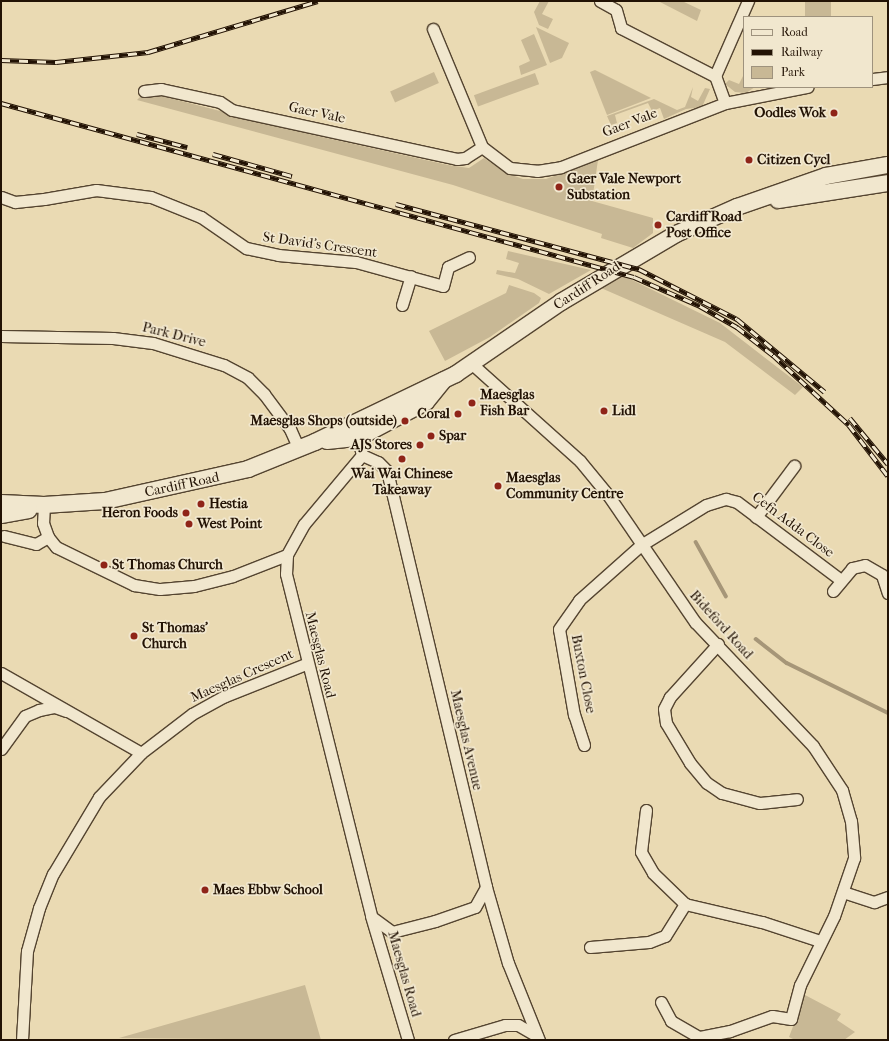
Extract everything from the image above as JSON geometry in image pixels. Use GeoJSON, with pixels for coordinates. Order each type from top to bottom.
{"type":"FeatureCollection","features":[{"type":"Feature","properties":{"kind":"main road","name":"Cardiff Road"},"geometry":{"type":"LineString","coordinates":[[1,503],[44,505],[105,501],[208,480],[299,449],[315,442],[356,431],[472,364],[642,251],[737,207],[826,176],[888,165]]}},
{"type":"Feature","properties":{"kind":"main road","name":"Cardiff Road"},"geometry":{"type":"LineString","coordinates":[[737,207],[888,183]]}},
{"type":"Feature","properties":{"kind":"main road","name":"Cardiff Road"},"geometry":{"type":"LineString","coordinates":[[1,515],[44,505]]}},
{"type":"Feature","properties":{"kind":"street"},"geometry":{"type":"LineString","coordinates":[[600,1],[616,10],[621,28],[715,76],[725,103]]}},
{"type":"Feature","properties":{"kind":"street"},"geometry":{"type":"LineString","coordinates":[[715,76],[748,1]]}},
{"type":"Feature","properties":{"kind":"street","name":"Gaer Vale"},"geometry":{"type":"LineString","coordinates":[[433,29],[482,147],[499,162],[523,170],[551,170],[725,103],[802,88]]}},
{"type":"Feature","properties":{"kind":"street"},"geometry":{"type":"LineString","coordinates":[[873,79],[888,77]]}},
{"type":"Feature","properties":{"kind":"street","name":"Gaer Vale"},"geometry":{"type":"LineString","coordinates":[[144,91],[161,89],[220,102],[232,110],[457,159],[465,158],[482,147]]}},
{"type":"Feature","properties":{"kind":"street","name":"St David's Crescent"},"geometry":{"type":"LineString","coordinates":[[1,197],[16,202],[114,190],[151,197],[201,217],[246,248],[278,256],[356,262],[443,286],[448,267],[469,256]]}},
{"type":"Feature","properties":{"kind":"street"},"geometry":{"type":"LineString","coordinates":[[402,305],[411,276]]}},
{"type":"Feature","properties":{"kind":"street","name":"Park Drive"},"geometry":{"type":"LineString","coordinates":[[1,336],[137,341],[184,350],[224,365],[248,378],[264,394],[290,428],[299,449]]}},
{"type":"Feature","properties":{"kind":"street","name":"Bideford Road"},"geometry":{"type":"LineString","coordinates":[[472,364],[580,461],[608,495],[673,593],[718,644],[813,746],[842,790],[851,821],[854,858],[843,892],[800,985],[791,1019],[772,1016],[730,1031],[699,1038],[671,1021],[661,1002]]}},
{"type":"Feature","properties":{"kind":"street"},"geometry":{"type":"LineString","coordinates":[[44,505],[43,523],[48,537],[69,556],[134,585],[160,589],[233,576],[287,555],[304,524],[362,455],[356,431]]}},
{"type":"Feature","properties":{"kind":"street","name":"Maesglas Avenue"},"geometry":{"type":"LineString","coordinates":[[362,455],[378,462],[387,471],[486,887],[506,956],[538,1038]]}},
{"type":"Feature","properties":{"kind":"street"},"geometry":{"type":"LineString","coordinates":[[756,517],[794,466]]}},
{"type":"Feature","properties":{"kind":"street","name":"Cefn Adda Close"},"geometry":{"type":"LineString","coordinates":[[641,545],[716,501],[736,502],[841,580]]}},
{"type":"Feature","properties":{"kind":"street"},"geometry":{"type":"LineString","coordinates":[[4,536],[36,544],[48,537]]}},
{"type":"Feature","properties":{"kind":"street","name":"Buxton Close"},"geometry":{"type":"LineString","coordinates":[[584,745],[574,715],[559,629],[579,600],[641,545]]}},
{"type":"Feature","properties":{"kind":"street","name":"Maesglas Road"},"geometry":{"type":"LineString","coordinates":[[287,555],[289,596],[371,916],[408,1040]]}},
{"type":"Feature","properties":{"kind":"street"},"geometry":{"type":"LineString","coordinates":[[833,591],[852,568],[872,566],[882,575],[888,593]]}},
{"type":"Feature","properties":{"kind":"street"},"geometry":{"type":"LineString","coordinates":[[718,644],[670,697],[664,709],[668,728],[707,783],[722,793],[760,803],[797,799]]}},
{"type":"Feature","properties":{"kind":"street","name":"Maesglas Crescent"},"geometry":{"type":"LineString","coordinates":[[22,1040],[27,951],[53,874],[99,797],[141,753],[192,714],[224,696],[306,664]]}},
{"type":"Feature","properties":{"kind":"street"},"geometry":{"type":"LineString","coordinates":[[1,673],[141,753]]}},
{"type":"Feature","properties":{"kind":"street"},"geometry":{"type":"LineString","coordinates":[[1,749],[25,716],[55,708],[68,712]]}},
{"type":"Feature","properties":{"kind":"street"},"geometry":{"type":"LineString","coordinates":[[646,810],[641,852],[653,873],[685,904],[762,922],[820,941]]}},
{"type":"Feature","properties":{"kind":"street","name":"Maesglas Road"},"geometry":{"type":"LineString","coordinates":[[371,916],[378,925],[392,932],[476,907],[486,887]]}},
{"type":"Feature","properties":{"kind":"street"},"geometry":{"type":"LineString","coordinates":[[843,892],[874,902],[888,897]]}},
{"type":"Feature","properties":{"kind":"street"},"geometry":{"type":"LineString","coordinates":[[590,947],[649,942],[665,936],[685,904]]}},
{"type":"Feature","properties":{"kind":"street"},"geometry":{"type":"LineString","coordinates":[[454,1040],[505,1025],[518,1025],[538,1038]]}},
{"type":"Feature","properties":{"kind":"green space"},"geometry":{"type":"Polygon","coordinates":[[[540,1],[549,1],[542,14],[553,19],[548,29],[539,25],[534,12],[540,1]]]}},
{"type":"Feature","properties":{"kind":"green space"},"geometry":{"type":"Polygon","coordinates":[[[658,1],[682,1],[701,10],[697,21],[658,1]]]}},
{"type":"Feature","properties":{"kind":"green space"},"geometry":{"type":"Polygon","coordinates":[[[805,1],[831,1],[831,16],[805,16],[805,1]]]}},
{"type":"Feature","properties":{"kind":"green space"},"geometry":{"type":"Polygon","coordinates":[[[536,27],[569,43],[562,58],[550,63],[536,27]]]}},
{"type":"Feature","properties":{"kind":"green space"},"geometry":{"type":"Polygon","coordinates":[[[534,34],[547,65],[521,75],[519,66],[530,61],[521,40],[534,34]]]}},
{"type":"Feature","properties":{"kind":"green space"},"geometry":{"type":"Polygon","coordinates":[[[595,70],[651,98],[607,115],[590,72],[595,70]]]}},
{"type":"Feature","properties":{"kind":"green space"},"geometry":{"type":"Polygon","coordinates":[[[434,72],[439,83],[395,102],[390,92],[434,72]]]}},
{"type":"Feature","properties":{"kind":"green space"},"geometry":{"type":"Polygon","coordinates":[[[535,73],[539,84],[478,107],[474,95],[535,73]]]}},
{"type":"Feature","properties":{"kind":"green space"},"geometry":{"type":"Polygon","coordinates":[[[743,76],[743,88],[754,88],[746,93],[735,92],[725,84],[729,80],[739,84],[743,76]]]}},
{"type":"Feature","properties":{"kind":"green space"},"geometry":{"type":"Polygon","coordinates":[[[693,87],[691,97],[698,101],[705,88],[710,89],[702,107],[686,109],[664,119],[660,108],[652,111],[648,103],[615,115],[617,123],[611,125],[607,116],[654,99],[677,110],[685,107],[693,87]]]}},
{"type":"Feature","properties":{"kind":"green space"},"geometry":{"type":"Polygon","coordinates":[[[158,95],[313,135],[448,165],[469,168],[484,158],[506,173],[523,179],[546,179],[598,160],[592,201],[653,218],[653,233],[633,248],[601,238],[602,234],[453,185],[137,100],[141,96],[158,95]]]}},
{"type":"Feature","properties":{"kind":"green space"},"geometry":{"type":"Polygon","coordinates":[[[508,251],[591,270],[549,294],[518,279],[496,274],[497,270],[515,273],[519,263],[506,259],[508,251]]]}},
{"type":"Feature","properties":{"kind":"green space"},"geometry":{"type":"Polygon","coordinates":[[[622,275],[720,323],[803,387],[795,395],[725,342],[601,288],[601,284],[622,275]]]}},
{"type":"Feature","properties":{"kind":"green space"},"geometry":{"type":"Polygon","coordinates":[[[509,285],[534,293],[541,298],[539,303],[490,337],[445,361],[429,331],[506,293],[509,285]]]}},
{"type":"Feature","properties":{"kind":"green space"},"geometry":{"type":"Polygon","coordinates":[[[305,985],[321,1040],[118,1038],[119,1038],[305,985]]]}},
{"type":"Feature","properties":{"kind":"green space"},"geometry":{"type":"Polygon","coordinates":[[[805,995],[841,1014],[837,1020],[855,1032],[844,1040],[795,1040],[789,1037],[805,995]]]}},
{"type":"Feature","properties":{"kind":"waterway"},"geometry":{"type":"LineString","coordinates":[[696,542],[726,596]]}},
{"type":"Feature","properties":{"kind":"waterway"},"geometry":{"type":"LineString","coordinates":[[756,639],[787,663],[888,713]]}},
{"type":"Feature","properties":{"kind":"railway"},"geometry":{"type":"LineString","coordinates":[[1,60],[56,62],[148,52],[318,1]]}},
{"type":"Feature","properties":{"kind":"railway"},"geometry":{"type":"LineString","coordinates":[[1,103],[634,277],[700,306],[737,327],[773,355],[849,425],[888,476]]}},
{"type":"Feature","properties":{"kind":"railway"},"geometry":{"type":"LineString","coordinates":[[137,134],[187,147]]}},
{"type":"Feature","properties":{"kind":"railway"},"geometry":{"type":"LineString","coordinates":[[213,154],[292,176]]}},
{"type":"Feature","properties":{"kind":"railway"},"geometry":{"type":"LineString","coordinates":[[396,204],[639,269],[737,319],[825,392]]}},
{"type":"Feature","properties":{"kind":"railway"},"geometry":{"type":"LineString","coordinates":[[850,418],[888,464]]}},
{"type":"Feature","properties":{"kind":"place","name":"Oodles Wok"},"geometry":{"type":"Point","coordinates":[834,113]}},
{"type":"Feature","properties":{"kind":"place","name":"Citizen Cycl"},"geometry":{"type":"Point","coordinates":[749,160]}},
{"type":"Feature","properties":{"kind":"place","name":"Gaer Vale Newport Substation"},"geometry":{"type":"Point","coordinates":[559,187]}},
{"type":"Feature","properties":{"kind":"place","name":"Cardiff Road Post Office"},"geometry":{"type":"Point","coordinates":[658,225]}},
{"type":"Feature","properties":{"kind":"place","name":"Maesglas Fish Bar"},"geometry":{"type":"Point","coordinates":[472,403]}},
{"type":"Feature","properties":{"kind":"place","name":"Lidl"},"geometry":{"type":"Point","coordinates":[604,411]}},
{"type":"Feature","properties":{"kind":"place","name":"Coral"},"geometry":{"type":"Point","coordinates":[458,414]}},
{"type":"Feature","properties":{"kind":"place","name":"Maesglas Shops (outside)"},"geometry":{"type":"Point","coordinates":[405,421]}},
{"type":"Feature","properties":{"kind":"place","name":"Spar"},"geometry":{"type":"Point","coordinates":[431,436]}},
{"type":"Feature","properties":{"kind":"place","name":"AJS Stores"},"geometry":{"type":"Point","coordinates":[420,445]}},
{"type":"Feature","properties":{"kind":"place","name":"Wai Wai Chinese Takeaway"},"geometry":{"type":"Point","coordinates":[402,459]}},
{"type":"Feature","properties":{"kind":"place","name":"Maesglas Community Centre"},"geometry":{"type":"Point","coordinates":[498,486]}},
{"type":"Feature","properties":{"kind":"place","name":"Hestia"},"geometry":{"type":"Point","coordinates":[201,504]}},
{"type":"Feature","properties":{"kind":"place","name":"Heron Foods"},"geometry":{"type":"Point","coordinates":[186,513]}},
{"type":"Feature","properties":{"kind":"place","name":"West Point"},"geometry":{"type":"Point","coordinates":[189,524]}},
{"type":"Feature","properties":{"kind":"place","name":"St Thomas Church"},"geometry":{"type":"Point","coordinates":[104,565]}},
{"type":"Feature","properties":{"kind":"place","name":"St Thomas' Church"},"geometry":{"type":"Point","coordinates":[134,636]}},
{"type":"Feature","properties":{"kind":"place","name":"Maes Ebbw School"},"geometry":{"type":"Point","coordinates":[205,890]}}]}
